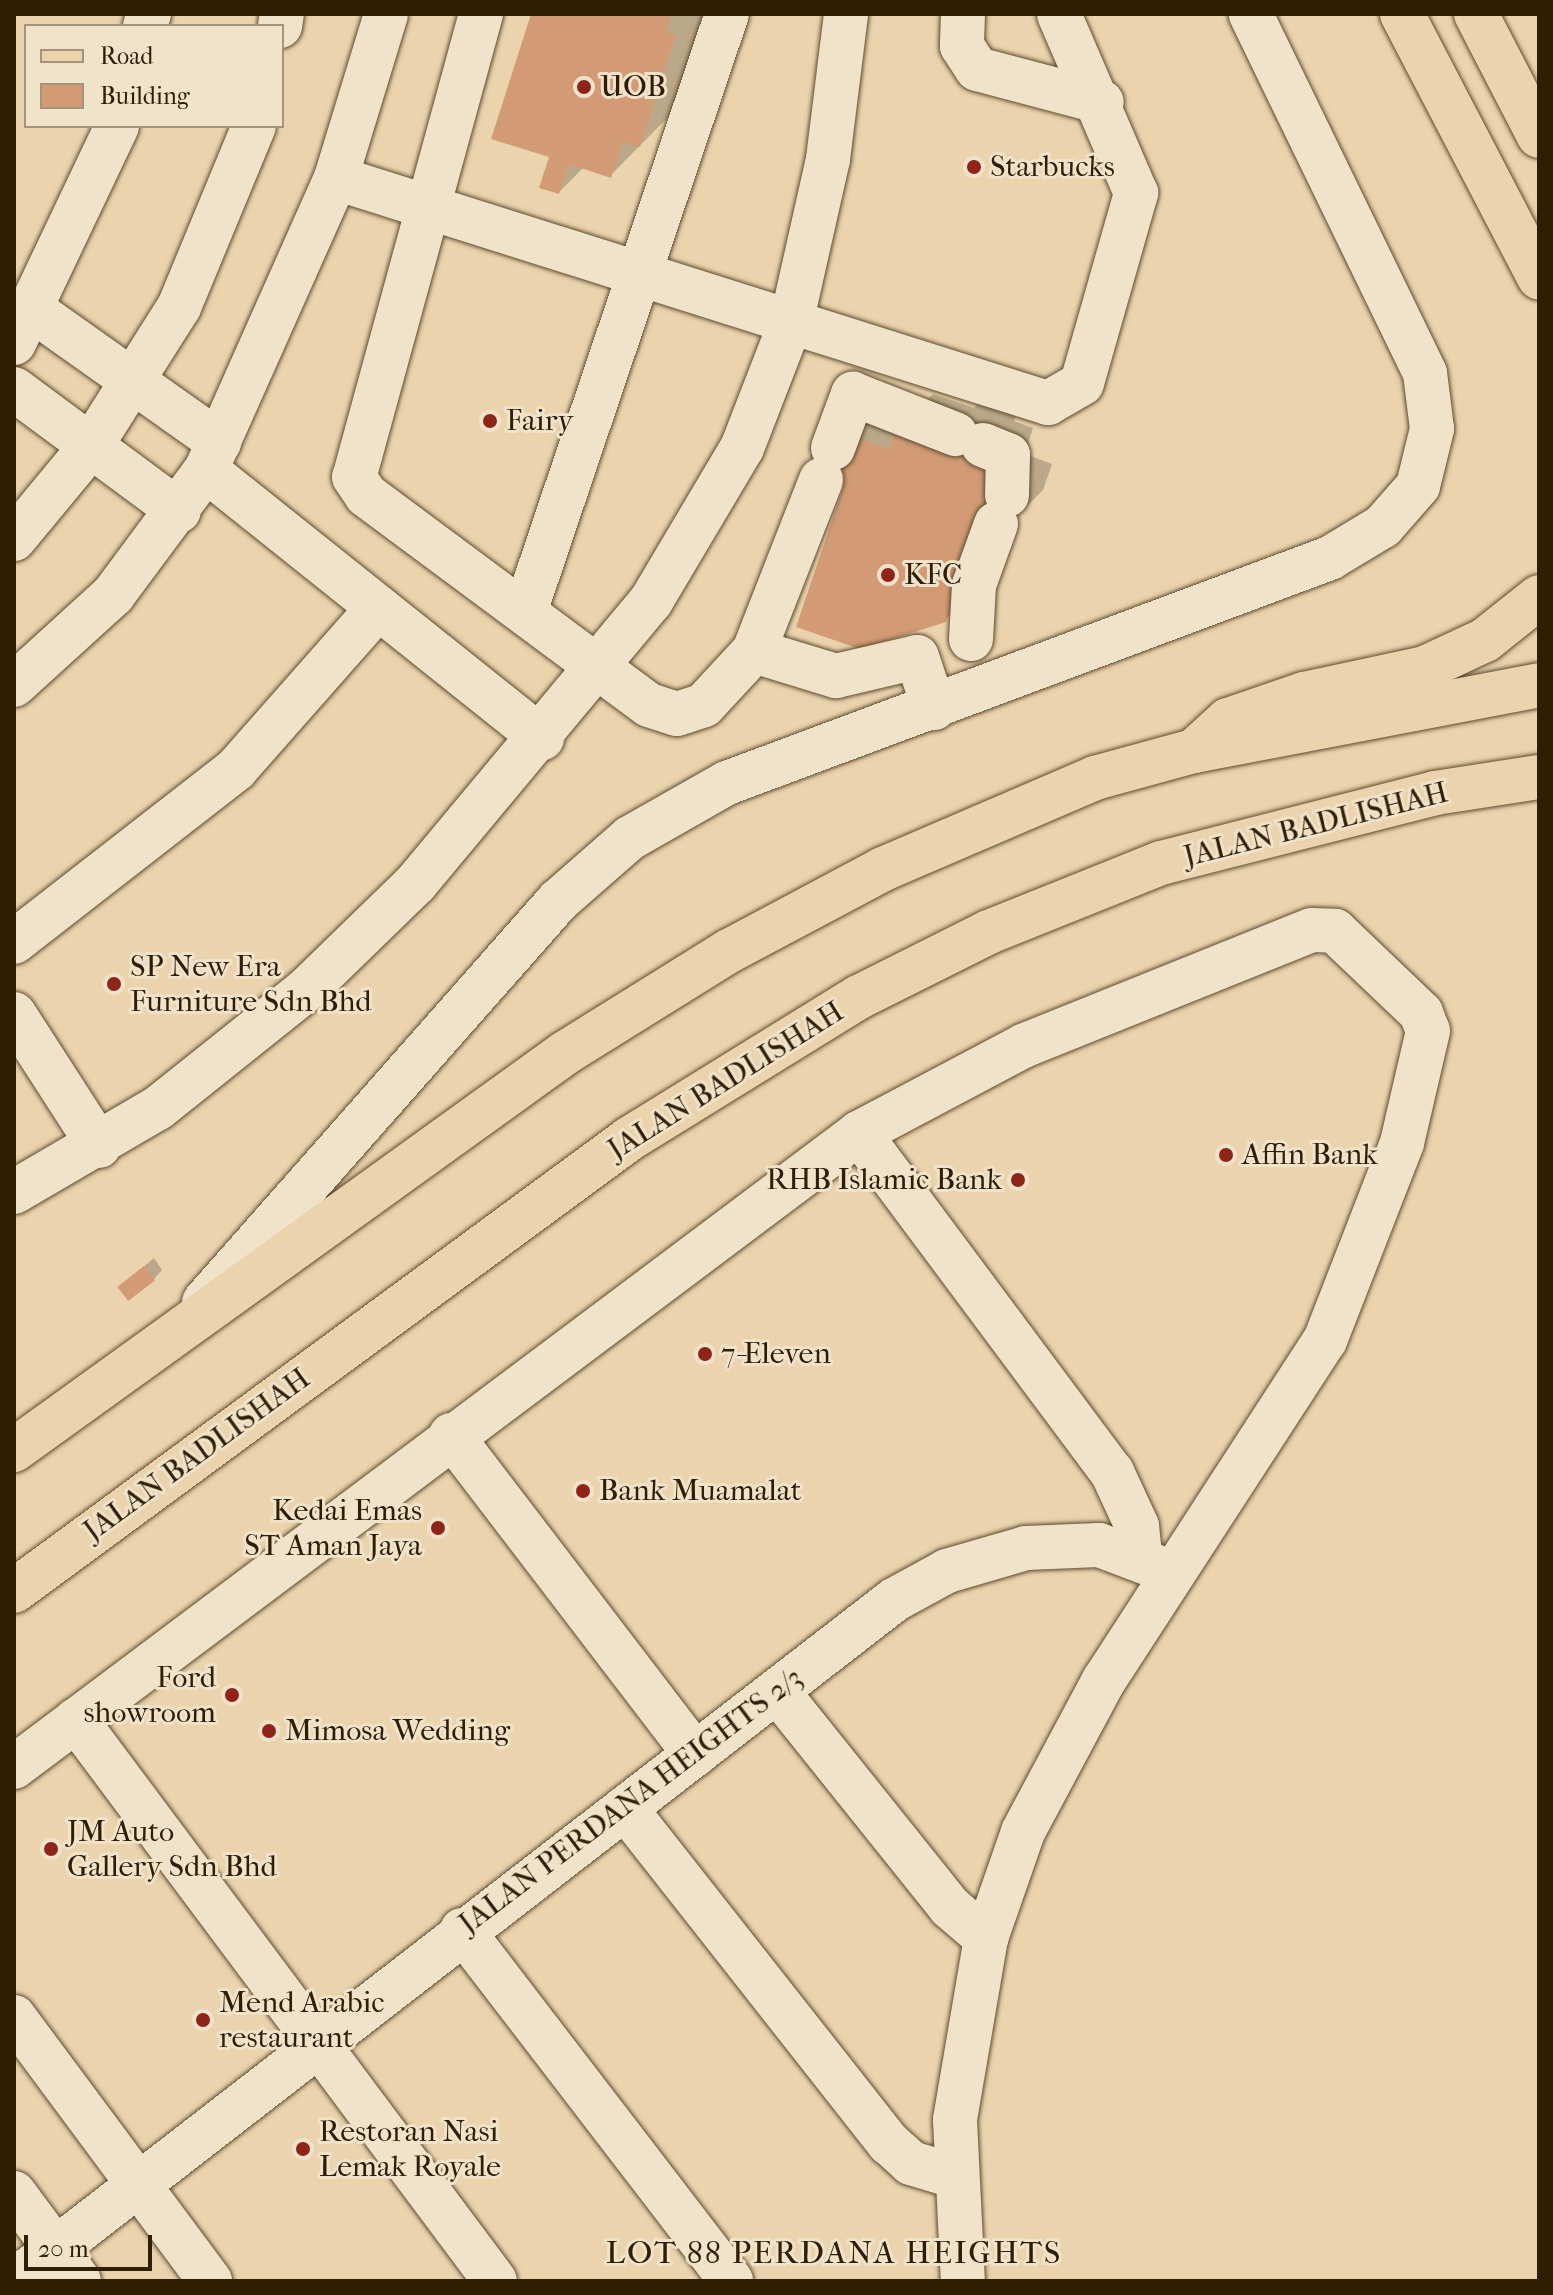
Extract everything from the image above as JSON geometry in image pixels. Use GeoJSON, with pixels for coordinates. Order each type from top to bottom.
{"type":"FeatureCollection","features":[{"type":"Feature","properties":{"kind":"main road"},"geometry":{"type":"LineString","coordinates":[[1402,14],[1539,277]]}},
{"type":"Feature","properties":{"kind":"main road"},"geometry":{"type":"LineString","coordinates":[[1476,14],[1539,136]]}},
{"type":"Feature","properties":{"kind":"main road"},"geometry":{"type":"LineString","coordinates":[[1512,226],[1539,306]]}},
{"type":"Feature","properties":{"kind":"main road"},"geometry":{"type":"LineString","coordinates":[[1194,751],[1228,720],[1304,694],[1425,668],[1485,640],[1539,597]]}},
{"type":"Feature","properties":{"kind":"main road"},"geometry":{"type":"LineString","coordinates":[[14,1450],[187,1322],[565,1053],[729,951],[976,824],[1194,751],[1539,685]]}},
{"type":"Feature","properties":{"kind":"main road","name":"JALAN BADLISHAH"},"geometry":{"type":"LineString","coordinates":[[14,1591],[629,1139],[859,997],[989,932],[1161,863],[1435,793],[1539,777]]}},
{"type":"Feature","properties":{"kind":"street"},"geometry":{"type":"LineString","coordinates":[[14,685],[113,595],[179,511],[212,456],[336,178],[386,14]]}},
{"type":"Feature","properties":{"kind":"street"},"geometry":{"type":"LineString","coordinates":[[481,14],[431,206],[354,477],[366,495],[649,705],[677,714],[704,705],[754,651],[853,394],[1008,455],[1002,510],[974,585],[971,639]]}},
{"type":"Feature","properties":{"kind":"street"},"geometry":{"type":"LineString","coordinates":[[525,612],[727,14]]}},
{"type":"Feature","properties":{"kind":"street"},"geometry":{"type":"LineString","coordinates":[[14,1192],[99,1146],[306,990],[416,883],[599,668],[708,512],[792,319],[831,144],[846,14]]}},
{"type":"Feature","properties":{"kind":"street"},"geometry":{"type":"LineString","coordinates":[[963,14],[962,46],[977,69],[1102,102]]}},
{"type":"Feature","properties":{"kind":"street"},"geometry":{"type":"LineString","coordinates":[[336,178],[792,319],[1048,403],[1067,395],[1082,383],[1136,193],[1102,102],[1059,14]]}},
{"type":"Feature","properties":{"kind":"street"},"geometry":{"type":"LineString","coordinates":[[187,1322],[558,901],[630,838],[727,783],[1330,558],[1383,526],[1418,486],[1432,429],[1425,373],[1251,14]]}},
{"type":"Feature","properties":{"kind":"street"},"geometry":{"type":"LineString","coordinates":[[116,128],[24,327],[133,382],[378,608],[542,738]]}},
{"type":"Feature","properties":{"kind":"street"},"geometry":{"type":"LineString","coordinates":[[14,539],[91,446],[133,382],[210,244],[253,128]]}},
{"type":"Feature","properties":{"kind":"street"},"geometry":{"type":"LineString","coordinates":[[14,389],[179,511]]}},
{"type":"Feature","properties":{"kind":"street"},"geometry":{"type":"LineString","coordinates":[[14,942],[236,769],[378,608]]}},
{"type":"Feature","properties":{"kind":"street"},"geometry":{"type":"LineString","coordinates":[[754,651],[836,676],[917,657],[934,708]]}},
{"type":"Feature","properties":{"kind":"street"},"geometry":{"type":"LineString","coordinates":[[14,1767],[451,1435],[859,1133],[1023,1046],[1312,930],[1347,939],[1421,1013],[1426,1052],[1350,1289],[1304,1376],[1156,1563],[1040,1790],[986,1938],[955,2120],[954,2176],[963,2281]]}},
{"type":"Feature","properties":{"kind":"street"},"geometry":{"type":"LineString","coordinates":[[14,1014],[99,1146]]}},
{"type":"Feature","properties":{"kind":"street"},"geometry":{"type":"LineString","coordinates":[[859,1133],[1112,1472],[1156,1563]]}},
{"type":"Feature","properties":{"kind":"street"},"geometry":{"type":"LineString","coordinates":[[451,1435],[695,1754]]}},
{"type":"Feature","properties":{"kind":"street","name":"JALAN PERDANA HEIGHTS 2/3"},"geometry":{"type":"LineString","coordinates":[[14,2281],[67,2265],[137,2183],[894,1600],[985,1556],[1099,1545],[1156,1563]]}},
{"type":"Feature","properties":{"kind":"street"},"geometry":{"type":"LineString","coordinates":[[777,1691],[950,1907],[986,1938]]}},
{"type":"Feature","properties":{"kind":"street"},"geometry":{"type":"LineString","coordinates":[[76,1720],[314,2044],[495,2281]]}},
{"type":"Feature","properties":{"kind":"street"},"geometry":{"type":"LineString","coordinates":[[625,1808],[889,2143],[911,2163],[954,2176]]}},
{"type":"Feature","properties":{"kind":"street"},"geometry":{"type":"LineString","coordinates":[[462,1930],[731,2281]]}},
{"type":"Feature","properties":{"kind":"street"},"geometry":{"type":"LineString","coordinates":[[14,2017],[210,2281]]}},
{"type":"Feature","properties":{"kind":"street"},"geometry":{"type":"LineString","coordinates":[[14,2193],[67,2265]]}},
{"type":"Feature","properties":{"kind":"building","name":"UOB"},"geometry":{"type":"Polygon","coordinates":[[[531,14],[672,14],[666,32],[676,35],[640,147],[623,141],[611,178],[569,164],[559,194],[539,188],[549,157],[491,139],[531,14]]]}},
{"type":"Feature","properties":{"kind":"building","name":"KFC"},"geometry":{"type":"Polygon","coordinates":[[[961,418],[989,428],[1008,528],[980,519],[946,622],[860,649],[796,627],[843,488],[807,476],[818,443],[860,438],[889,449],[896,428],[961,418]]]}},
{"type":"Feature","properties":{"kind":"building"},"geometry":{"type":"Polygon","coordinates":[[[144,1266],[155,1280],[128,1301],[117,1287],[144,1266]]]}},
{"type":"Feature","properties":{"kind":"place","name":"UOB"},"geometry":{"type":"Point","coordinates":[584,87]}},
{"type":"Feature","properties":{"kind":"place","name":"Starbucks"},"geometry":{"type":"Point","coordinates":[974,167]}},
{"type":"Feature","properties":{"kind":"place","name":"Fairy"},"geometry":{"type":"Point","coordinates":[490,421]}},
{"type":"Feature","properties":{"kind":"place","name":"KFC"},"geometry":{"type":"Point","coordinates":[888,575]}},
{"type":"Feature","properties":{"kind":"place","name":"SP New Era Furniture Sdn Bhd"},"geometry":{"type":"Point","coordinates":[114,984]}},
{"type":"Feature","properties":{"kind":"place","name":"Affin Bank"},"geometry":{"type":"Point","coordinates":[1226,1155]}},
{"type":"Feature","properties":{"kind":"place","name":"RHB Islamic Bank"},"geometry":{"type":"Point","coordinates":[1018,1180]}},
{"type":"Feature","properties":{"kind":"place","name":"7-Eleven"},"geometry":{"type":"Point","coordinates":[705,1354]}},
{"type":"Feature","properties":{"kind":"place","name":"Bank Muamalat"},"geometry":{"type":"Point","coordinates":[583,1491]}},
{"type":"Feature","properties":{"kind":"place","name":"Kedai Emas ST Aman Jaya"},"geometry":{"type":"Point","coordinates":[438,1528]}},
{"type":"Feature","properties":{"kind":"place","name":"Ford showroom"},"geometry":{"type":"Point","coordinates":[232,1695]}},
{"type":"Feature","properties":{"kind":"place","name":"Mimosa Wedding"},"geometry":{"type":"Point","coordinates":[269,1731]}},
{"type":"Feature","properties":{"kind":"place","name":"JM Auto Gallery Sdn Bhd"},"geometry":{"type":"Point","coordinates":[51,1849]}},
{"type":"Feature","properties":{"kind":"place","name":"Mend Arabic restaurant"},"geometry":{"type":"Point","coordinates":[203,2020]}},
{"type":"Feature","properties":{"kind":"place","name":"Restoran Nasi Lemak Royale"},"geometry":{"type":"Point","coordinates":[303,2149]}},
{"type":"Feature","properties":{"kind":"district","name":"LOT 88 PERDANA HEIGHTS"},"geometry":{"type":"Point","coordinates":[834,2253]}}]}
